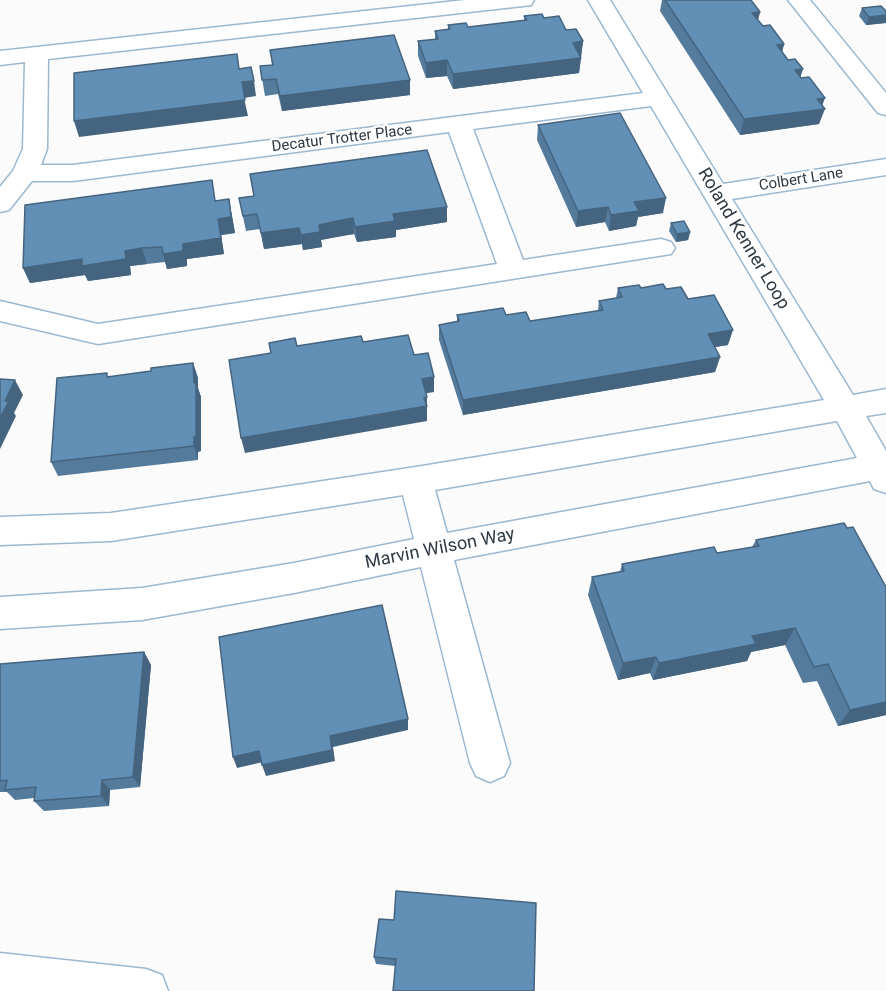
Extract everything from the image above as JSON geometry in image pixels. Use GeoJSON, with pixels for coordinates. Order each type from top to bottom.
{"type":"FeatureCollection","features":[{"type":"Feature","properties":{"kind":"street"},"geometry":{"type":"LineString","coordinates":[[0,58],[523,0]]}},
{"type":"Feature","properties":{"kind":"street","name":"Roland Kenner Loop"},"geometry":{"type":"LineString","coordinates":[[599,0],[883,470]]}},
{"type":"Feature","properties":{"kind":"street"},"geometry":{"type":"LineString","coordinates":[[799,0],[886,108]]}},
{"type":"Feature","properties":{"kind":"street"},"geometry":{"type":"LineString","coordinates":[[0,204],[25,172],[35,149],[37,54]]}},
{"type":"Feature","properties":{"kind":"street","name":"Decatur Trotter Place"},"geometry":{"type":"LineString","coordinates":[[25,172],[73,173],[658,98]]}},
{"type":"Feature","properties":{"kind":"street"},"geometry":{"type":"LineString","coordinates":[[459,125],[514,271]]}},
{"type":"Feature","properties":{"kind":"street","name":"Colbert Lane"},"geometry":{"type":"LineString","coordinates":[[716,193],[886,167]]}},
{"type":"Feature","properties":{"kind":"street"},"geometry":{"type":"LineString","coordinates":[[0,311],[98,334],[661,249]]}},
{"type":"Feature","properties":{"kind":"street"},"geometry":{"type":"LineString","coordinates":[[0,531],[111,527],[416,480],[886,401]]}},
{"type":"Feature","properties":{"kind":"street","name":"Marvin Wilson Way"},"geometry":{"type":"LineString","coordinates":[[0,613],[142,604],[883,470]]}},
{"type":"Feature","properties":{"kind":"street"},"geometry":{"type":"LineString","coordinates":[[416,480],[490,763]]}},
{"type":"Feature","properties":{"kind":"street"},"geometry":{"type":"LineString","coordinates":[[0,975],[146,991]]}},
{"type":"Feature","properties":{"kind":"building"},"geometry":{"type":"Polygon","coordinates":[[[665,0],[751,0],[760,12],[752,13],[763,26],[770,25],[784,44],[777,45],[788,60],[795,59],[803,69],[795,70],[801,78],[809,77],[825,98],[817,99],[825,109],[744,119],[665,0]]]}},
{"type":"Feature","properties":{"kind":"building"},"geometry":{"type":"Polygon","coordinates":[[[881,6],[886,11],[886,15],[869,17],[862,8],[881,6]]]}},
{"type":"Feature","properties":{"kind":"building"},"geometry":{"type":"Polygon","coordinates":[[[542,14],[544,18],[559,16],[566,30],[576,29],[583,41],[573,43],[581,58],[453,74],[447,60],[426,63],[418,41],[438,39],[435,31],[450,29],[448,25],[466,23],[468,27],[527,20],[524,16],[542,14]]]}},
{"type":"Feature","properties":{"kind":"building"},"geometry":{"type":"Polygon","coordinates":[[[394,35],[410,80],[280,96],[276,79],[262,80],[260,66],[273,65],[270,50],[394,35]]]}},
{"type":"Feature","properties":{"kind":"building"},"geometry":{"type":"Polygon","coordinates":[[[237,54],[239,69],[251,67],[254,81],[242,82],[245,100],[74,121],[74,73],[237,54]]]}},
{"type":"Feature","properties":{"kind":"building"},"geometry":{"type":"Polygon","coordinates":[[[620,113],[666,198],[634,202],[639,211],[611,215],[608,207],[578,211],[538,125],[620,113]]]}},
{"type":"Feature","properties":{"kind":"building"},"geometry":{"type":"Polygon","coordinates":[[[427,150],[447,207],[393,214],[395,221],[355,227],[353,218],[337,221],[319,225],[320,232],[301,235],[299,228],[261,233],[257,214],[243,216],[239,198],[254,196],[250,174],[427,150]]]}},
{"type":"Feature","properties":{"kind":"building"},"geometry":{"type":"Polygon","coordinates":[[[212,180],[215,201],[229,199],[231,217],[218,219],[221,238],[183,244],[183,251],[163,254],[162,247],[142,248],[125,251],[126,259],[82,266],[82,259],[23,268],[25,205],[212,180]]]}},
{"type":"Feature","properties":{"kind":"building"},"geometry":{"type":"Polygon","coordinates":[[[684,221],[690,232],[677,234],[671,223],[684,221]]]}},
{"type":"Feature","properties":{"kind":"building"},"geometry":{"type":"Polygon","coordinates":[[[663,284],[666,289],[681,287],[688,299],[714,295],[733,330],[708,334],[720,357],[463,400],[439,325],[459,321],[457,315],[503,308],[506,315],[526,312],[530,321],[603,310],[599,301],[622,297],[618,288],[639,285],[641,288],[663,284]]]}},
{"type":"Feature","properties":{"kind":"building"},"geometry":{"type":"Polygon","coordinates":[[[408,335],[414,355],[428,353],[434,377],[422,379],[427,406],[241,438],[229,360],[271,353],[269,343],[295,338],[297,346],[361,336],[363,342],[408,335]]]}},
{"type":"Feature","properties":{"kind":"building"},"geometry":{"type":"Polygon","coordinates":[[[193,363],[194,383],[196,382],[194,446],[51,462],[57,378],[107,373],[107,377],[151,371],[151,368],[193,363]]]}},
{"type":"Feature","properties":{"kind":"building"},"geometry":{"type":"Polygon","coordinates":[[[0,379],[15,380],[5,401],[9,401],[0,418],[0,379]]]}},
{"type":"Feature","properties":{"kind":"building"},"geometry":{"type":"Polygon","coordinates":[[[844,523],[847,528],[853,527],[886,587],[886,702],[850,710],[828,664],[814,667],[795,628],[752,636],[756,644],[659,663],[656,657],[623,663],[592,577],[624,571],[622,564],[714,547],[717,553],[759,546],[756,540],[844,523]]]}},
{"type":"Feature","properties":{"kind":"building"},"geometry":{"type":"Polygon","coordinates":[[[382,605],[408,719],[330,736],[332,750],[262,765],[259,751],[233,757],[219,637],[382,605]]]}},
{"type":"Feature","properties":{"kind":"building"},"geometry":{"type":"Polygon","coordinates":[[[144,652],[133,777],[102,780],[101,796],[34,801],[36,787],[5,790],[7,780],[0,781],[0,664],[144,652]]]}},
{"type":"Feature","properties":{"kind":"building"},"geometry":{"type":"Polygon","coordinates":[[[396,891],[536,903],[534,991],[393,991],[396,959],[374,957],[379,919],[394,920],[396,891]]]}}]}
